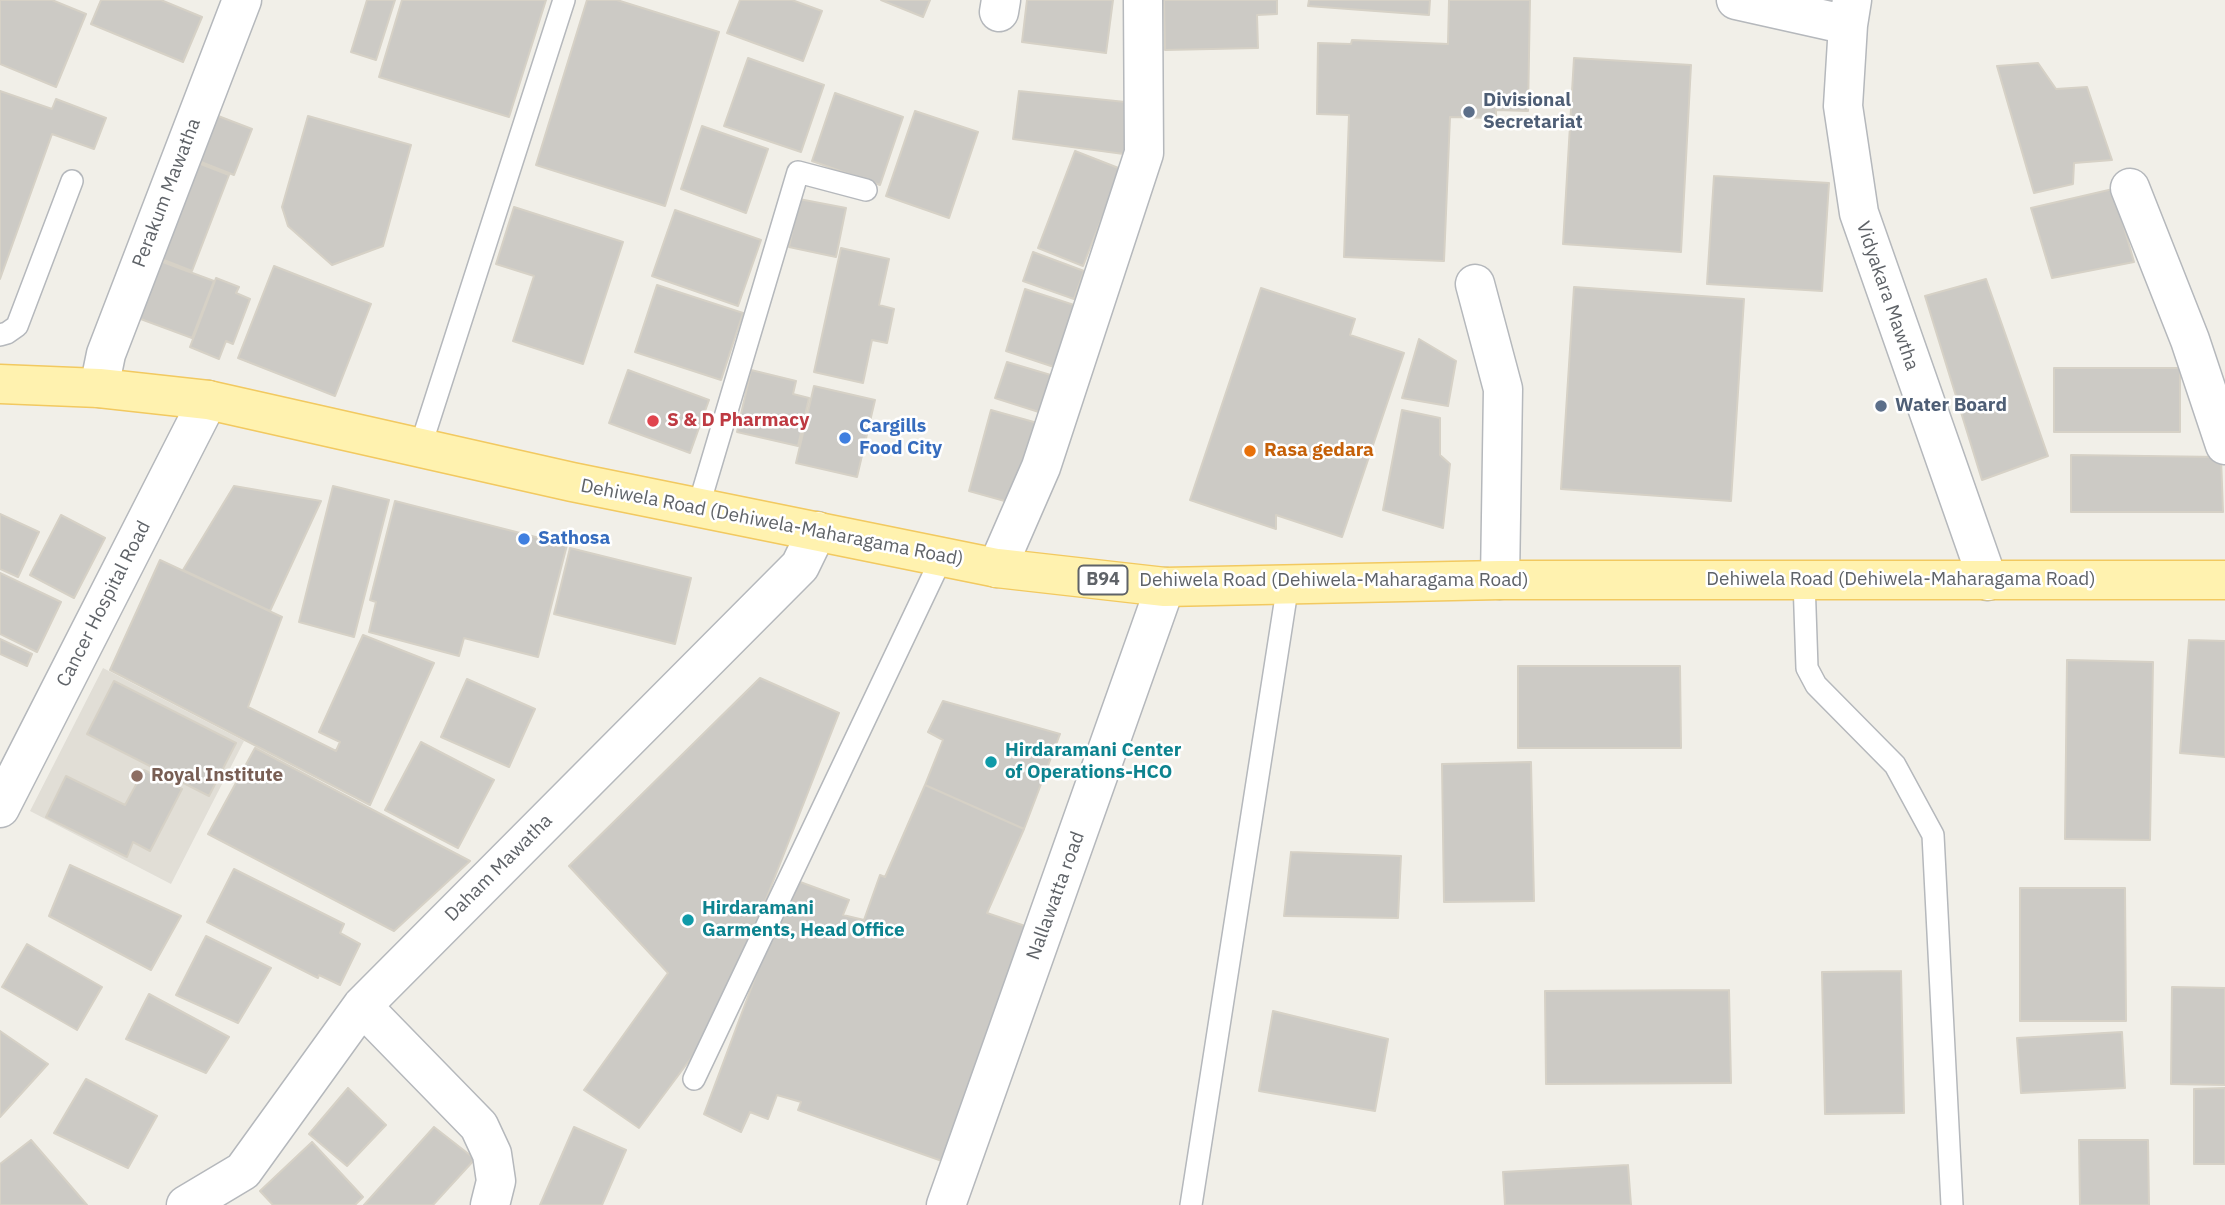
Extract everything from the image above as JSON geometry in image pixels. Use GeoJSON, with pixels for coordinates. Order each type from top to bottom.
{"type":"FeatureCollection","features":[{"type":"Feature","properties":{"kind":"main road","name":"Dehiwela Road (Dehiwela-Maharagama Road)"},"geometry":{"type":"LineString","coordinates":[[0,384],[99,388],[208,400],[572,482],[997,568],[1165,587],[1500,579],[2225,580]]}},
{"type":"Feature","properties":{"kind":"street"},"geometry":{"type":"LineString","coordinates":[[997,568],[1041,467],[1144,153],[1143,0]]}},
{"type":"Feature","properties":{"kind":"street"},"geometry":{"type":"LineString","coordinates":[[1736,0],[1850,13]]}},
{"type":"Feature","properties":{"kind":"street","name":"Perakum Mawatha"},"geometry":{"type":"LineString","coordinates":[[99,388],[106,354],[238,1]]}},
{"type":"Feature","properties":{"kind":"street","name":"Vidyakara Mawtha"},"geometry":{"type":"LineString","coordinates":[[1850,13],[1843,106],[1858,214],[1988,581]]}},
{"type":"Feature","properties":{"kind":"street"},"geometry":{"type":"LineString","coordinates":[[2130,188],[2190,340],[2225,445]]}},
{"type":"Feature","properties":{"kind":"street"},"geometry":{"type":"LineString","coordinates":[[1475,284],[1503,389],[1500,579]]}},
{"type":"Feature","properties":{"kind":"street","name":"Cancer Hospital Road"},"geometry":{"type":"LineString","coordinates":[[0,808],[208,400]]}},
{"type":"Feature","properties":{"kind":"street","name":"Daham Mawatha"},"geometry":{"type":"LineString","coordinates":[[186,1205],[243,1171],[362,1006],[800,566],[817,531]]}},
{"type":"Feature","properties":{"kind":"street","name":"Nallawatta road"},"geometry":{"type":"LineString","coordinates":[[946,1205],[1165,587]]}},
{"type":"Feature","properties":{"kind":"street"},"geometry":{"type":"LineString","coordinates":[[362,1006],[479,1126],[492,1154],[496,1181],[490,1205]]}},
{"type":"Feature","properties":{"kind":"lane"},"geometry":{"type":"LineString","coordinates":[[420,448],[564,0]]}},
{"type":"Feature","properties":{"kind":"lane"},"geometry":{"type":"LineString","coordinates":[[698,508],[798,172],[866,190]]}},
{"type":"Feature","properties":{"kind":"lane"},"geometry":{"type":"LineString","coordinates":[[0,335],[17,326],[72,181]]}},
{"type":"Feature","properties":{"kind":"lane"},"geometry":{"type":"LineString","coordinates":[[694,1079],[942,556]]}},
{"type":"Feature","properties":{"kind":"lane"},"geometry":{"type":"LineString","coordinates":[[1804,580],[1807,668],[1816,685],[1895,765],[1933,835],[1952,1205]]}},
{"type":"Feature","properties":{"kind":"lane"},"geometry":{"type":"LineString","coordinates":[[1191,1205],[1288,584]]}},
{"type":"Feature","properties":{"kind":"shaded area","name":"Royal Institute"},"geometry":{"type":"Polygon","coordinates":[[[103,668],[244,741],[171,884],[30,811],[103,668]]]}},
{"type":"Feature","properties":{"kind":"building"},"geometry":{"type":"Polygon","coordinates":[[[0,0],[52,0],[86,14],[56,87],[0,64],[0,0]]]}},
{"type":"Feature","properties":{"kind":"building"},"geometry":{"type":"Polygon","coordinates":[[[101,0],[161,0],[202,17],[183,62],[91,24],[101,0]]]}},
{"type":"Feature","properties":{"kind":"building"},"geometry":{"type":"Polygon","coordinates":[[[367,0],[395,0],[376,60],[351,52],[367,0]]]}},
{"type":"Feature","properties":{"kind":"building"},"geometry":{"type":"Polygon","coordinates":[[[402,0],[546,0],[509,117],[379,77],[402,0]]]}},
{"type":"Feature","properties":{"kind":"building"},"geometry":{"type":"Polygon","coordinates":[[[587,0],[617,0],[719,32],[665,206],[536,165],[587,0]]]}},
{"type":"Feature","properties":{"kind":"building"},"geometry":{"type":"Polygon","coordinates":[[[740,0],[792,0],[822,11],[803,61],[727,33],[740,0]]]}},
{"type":"Feature","properties":{"kind":"building"},"geometry":{"type":"Polygon","coordinates":[[[881,0],[930,0],[923,17],[881,0]]]}},
{"type":"Feature","properties":{"kind":"building"},"geometry":{"type":"Polygon","coordinates":[[[1027,0],[1113,0],[1106,53],[1022,42],[1027,0]]]}},
{"type":"Feature","properties":{"kind":"building"},"geometry":{"type":"Polygon","coordinates":[[[1164,0],[1277,0],[1277,14],[1257,15],[1258,48],[1165,50],[1164,0]]]}},
{"type":"Feature","properties":{"kind":"building"},"geometry":{"type":"Polygon","coordinates":[[[1309,0],[1430,0],[1429,15],[1308,6],[1309,0]]]}},
{"type":"Feature","properties":{"kind":"building"},"geometry":{"type":"Polygon","coordinates":[[[1449,0],[1530,0],[1528,111],[1496,110],[1496,118],[1450,117],[1444,261],[1344,257],[1349,115],[1317,114],[1318,43],[1351,44],[1352,40],[1448,44],[1449,0]]]}},
{"type":"Feature","properties":{"kind":"building"},"geometry":{"type":"Polygon","coordinates":[[[748,58],[824,85],[801,152],[724,126],[748,58]]]}},
{"type":"Feature","properties":{"kind":"building"},"geometry":{"type":"Polygon","coordinates":[[[1574,58],[1691,65],[1681,252],[1563,244],[1574,58]]]}},
{"type":"Feature","properties":{"kind":"building"},"geometry":{"type":"Polygon","coordinates":[[[2038,63],[2056,89],[2087,87],[2112,160],[2074,163],[2073,184],[2034,193],[1997,66],[2038,63]]]}},
{"type":"Feature","properties":{"kind":"building"},"geometry":{"type":"Polygon","coordinates":[[[0,91],[52,109],[56,99],[106,118],[94,149],[52,134],[0,279],[0,91]]]}},
{"type":"Feature","properties":{"kind":"building"},"geometry":{"type":"Polygon","coordinates":[[[1019,91],[1135,103],[1131,155],[1013,139],[1019,91]]]}},
{"type":"Feature","properties":{"kind":"building"},"geometry":{"type":"Polygon","coordinates":[[[835,93],[903,117],[880,185],[812,161],[835,93]]]}},
{"type":"Feature","properties":{"kind":"building"},"geometry":{"type":"Polygon","coordinates":[[[915,111],[978,132],[949,218],[886,196],[915,111]]]}},
{"type":"Feature","properties":{"kind":"building"},"geometry":{"type":"Polygon","coordinates":[[[213,114],[252,129],[234,175],[196,160],[213,114]]]}},
{"type":"Feature","properties":{"kind":"building"},"geometry":{"type":"Polygon","coordinates":[[[308,116],[411,145],[383,246],[332,265],[288,226],[282,207],[308,116]]]}},
{"type":"Feature","properties":{"kind":"building"},"geometry":{"type":"Polygon","coordinates":[[[702,126],[768,149],[746,213],[681,189],[702,126]]]}},
{"type":"Feature","properties":{"kind":"building"},"geometry":{"type":"Polygon","coordinates":[[[1075,151],[1121,169],[1083,266],[1038,248],[1075,151]]]}},
{"type":"Feature","properties":{"kind":"building"},"geometry":{"type":"Polygon","coordinates":[[[193,161],[229,175],[192,271],[156,257],[193,161]]]}},
{"type":"Feature","properties":{"kind":"building"},"geometry":{"type":"Polygon","coordinates":[[[1714,176],[1829,183],[1822,291],[1707,284],[1714,176]]]}},
{"type":"Feature","properties":{"kind":"building"},"geometry":{"type":"Polygon","coordinates":[[[2113,189],[2134,262],[2052,278],[2031,208],[2113,189]]]}},
{"type":"Feature","properties":{"kind":"building"},"geometry":{"type":"Polygon","coordinates":[[[799,199],[846,208],[836,257],[789,247],[799,199]]]}},
{"type":"Feature","properties":{"kind":"building"},"geometry":{"type":"Polygon","coordinates":[[[514,207],[623,242],[583,364],[513,341],[534,276],[496,264],[514,207]]]}},
{"type":"Feature","properties":{"kind":"building"},"geometry":{"type":"Polygon","coordinates":[[[675,210],[761,240],[738,306],[652,276],[675,210]]]}},
{"type":"Feature","properties":{"kind":"building"},"geometry":{"type":"Polygon","coordinates":[[[841,248],[889,259],[879,305],[894,309],[887,343],[872,340],[863,383],[814,372],[841,248]]]}},
{"type":"Feature","properties":{"kind":"building"},"geometry":{"type":"Polygon","coordinates":[[[1033,252],[1084,271],[1074,299],[1023,281],[1033,252]]]}},
{"type":"Feature","properties":{"kind":"building"},"geometry":{"type":"Polygon","coordinates":[[[160,261],[214,281],[192,338],[138,318],[160,261]]]}},
{"type":"Feature","properties":{"kind":"building"},"geometry":{"type":"Polygon","coordinates":[[[274,266],[371,304],[335,396],[238,358],[274,266]]]}},
{"type":"Feature","properties":{"kind":"building"},"geometry":{"type":"Polygon","coordinates":[[[216,278],[239,287],[236,293],[250,299],[233,344],[226,341],[219,359],[190,347],[216,278]]]}},
{"type":"Feature","properties":{"kind":"building"},"geometry":{"type":"Polygon","coordinates":[[[1986,279],[2048,456],[1982,480],[1925,296],[1986,279]]]}},
{"type":"Feature","properties":{"kind":"building"},"geometry":{"type":"Polygon","coordinates":[[[657,285],[743,313],[721,380],[635,352],[657,285]]]}},
{"type":"Feature","properties":{"kind":"building"},"geometry":{"type":"Polygon","coordinates":[[[1574,287],[1744,299],[1731,501],[1561,489],[1574,287]]]}},
{"type":"Feature","properties":{"kind":"building"},"geometry":{"type":"Polygon","coordinates":[[[1261,288],[1355,319],[1350,335],[1404,353],[1342,537],[1276,515],[1276,529],[1190,500],[1261,288]]]}},
{"type":"Feature","properties":{"kind":"building"},"geometry":{"type":"Polygon","coordinates":[[[1025,289],[1074,305],[1054,367],[1006,351],[1025,289]]]}},
{"type":"Feature","properties":{"kind":"building"},"geometry":{"type":"Polygon","coordinates":[[[1419,339],[1456,361],[1448,406],[1402,398],[1419,339]]]}},
{"type":"Feature","properties":{"kind":"building"},"geometry":{"type":"Polygon","coordinates":[[[1007,362],[1054,376],[1042,413],[995,398],[1007,362]]]}},
{"type":"Feature","properties":{"kind":"building"},"geometry":{"type":"Polygon","coordinates":[[[2054,368],[2180,368],[2180,432],[2054,432],[2054,368]]]}},
{"type":"Feature","properties":{"kind":"building"},"geometry":{"type":"Polygon","coordinates":[[[628,370],[709,400],[690,453],[609,423],[628,370]]]}},
{"type":"Feature","properties":{"kind":"building"},"geometry":{"type":"Polygon","coordinates":[[[751,370],[796,381],[793,394],[809,398],[798,446],[737,432],[751,370]]]}},
{"type":"Feature","properties":{"kind":"building"},"geometry":{"type":"Polygon","coordinates":[[[814,386],[875,400],[857,477],[796,463],[814,386]]]}},
{"type":"Feature","properties":{"kind":"building"},"geometry":{"type":"Polygon","coordinates":[[[991,410],[1041,424],[1019,505],[969,491],[991,410]]]}},
{"type":"Feature","properties":{"kind":"building"},"geometry":{"type":"Polygon","coordinates":[[[1402,410],[1440,418],[1440,455],[1450,464],[1443,528],[1383,510],[1402,410]]]}},
{"type":"Feature","properties":{"kind":"building"},"geometry":{"type":"Polygon","coordinates":[[[2071,455],[2221,457],[2223,512],[2071,512],[2071,455]]]}},
{"type":"Feature","properties":{"kind":"building"},"geometry":{"type":"Polygon","coordinates":[[[234,486],[321,501],[270,611],[183,570],[234,486]]]}},
{"type":"Feature","properties":{"kind":"building"},"geometry":{"type":"Polygon","coordinates":[[[333,486],[389,500],[354,637],[299,622],[333,486]]]}},
{"type":"Feature","properties":{"kind":"building"},"geometry":{"type":"Polygon","coordinates":[[[395,501],[567,545],[538,657],[464,638],[459,656],[369,632],[376,602],[370,600],[395,501]]]}},
{"type":"Feature","properties":{"kind":"building"},"geometry":{"type":"Polygon","coordinates":[[[0,514],[39,532],[18,577],[0,569],[0,514]]]}},
{"type":"Feature","properties":{"kind":"building"},"geometry":{"type":"Polygon","coordinates":[[[61,515],[105,538],[74,598],[30,575],[61,515]]]}},
{"type":"Feature","properties":{"kind":"building"},"geometry":{"type":"Polygon","coordinates":[[[570,548],[691,578],[675,644],[554,614],[570,548]]]}},
{"type":"Feature","properties":{"kind":"building"},"geometry":{"type":"Polygon","coordinates":[[[160,560],[282,617],[248,707],[336,751],[340,742],[319,732],[363,635],[434,663],[370,805],[110,670],[160,560]]]}},
{"type":"Feature","properties":{"kind":"building"},"geometry":{"type":"Polygon","coordinates":[[[0,573],[61,602],[37,652],[0,634],[0,573]]]}},
{"type":"Feature","properties":{"kind":"building"},"geometry":{"type":"Polygon","coordinates":[[[0,639],[32,654],[27,666],[0,654],[0,639]]]}},
{"type":"Feature","properties":{"kind":"building"},"geometry":{"type":"Polygon","coordinates":[[[2189,640],[2225,641],[2225,757],[2180,753],[2189,640]]]}},
{"type":"Feature","properties":{"kind":"building"},"geometry":{"type":"Polygon","coordinates":[[[2067,660],[2153,662],[2150,840],[2065,839],[2067,660]]]}},
{"type":"Feature","properties":{"kind":"building"},"geometry":{"type":"Polygon","coordinates":[[[1518,666],[1680,666],[1681,748],[1518,748],[1518,666]]]}},
{"type":"Feature","properties":{"kind":"building","name":"Hirdaramani Garments, Head Office"},"geometry":{"type":"Polygon","coordinates":[[[760,678],[839,713],[718,1022],[639,1128],[584,1090],[668,973],[569,866],[760,678]]]}},
{"type":"Feature","properties":{"kind":"building"},"geometry":{"type":"Polygon","coordinates":[[[467,679],[535,709],[509,767],[441,737],[467,679]]]}},
{"type":"Feature","properties":{"kind":"building"},"geometry":{"type":"Polygon","coordinates":[[[114,681],[236,743],[209,796],[87,734],[114,681]]]}},
{"type":"Feature","properties":{"kind":"building","name":"Hirdaramani Center of Operations-HCO"},"geometry":{"type":"Polygon","coordinates":[[[943,701],[1060,734],[1024,829],[925,785],[943,740],[928,732],[943,701]]]}},
{"type":"Feature","properties":{"kind":"building"},"geometry":{"type":"Polygon","coordinates":[[[421,742],[494,780],[458,848],[385,810],[421,742]]]}},
{"type":"Feature","properties":{"kind":"building"},"geometry":{"type":"Polygon","coordinates":[[[255,748],[470,861],[394,931],[208,834],[255,748]]]}},
{"type":"Feature","properties":{"kind":"building"},"geometry":{"type":"Polygon","coordinates":[[[1531,762],[1534,901],[1444,902],[1442,764],[1531,762]]]}},
{"type":"Feature","properties":{"kind":"building"},"geometry":{"type":"Polygon","coordinates":[[[144,770],[182,789],[150,851],[133,842],[127,857],[46,817],[66,776],[125,805],[144,770]]]}},
{"type":"Feature","properties":{"kind":"building"},"geometry":{"type":"Polygon","coordinates":[[[925,785],[1024,829],[987,913],[1025,926],[942,1161],[798,1110],[801,1102],[777,1095],[768,1119],[750,1112],[741,1132],[704,1114],[792,879],[849,900],[843,915],[864,920],[880,875],[885,877],[925,785]]]}},
{"type":"Feature","properties":{"kind":"building"},"geometry":{"type":"Polygon","coordinates":[[[1291,852],[1401,856],[1398,918],[1284,916],[1291,852]]]}},
{"type":"Feature","properties":{"kind":"building"},"geometry":{"type":"Polygon","coordinates":[[[70,865],[181,916],[151,970],[49,916],[70,865]]]}},
{"type":"Feature","properties":{"kind":"building"},"geometry":{"type":"Polygon","coordinates":[[[234,869],[344,924],[340,933],[360,944],[340,985],[319,975],[318,978],[207,922],[234,869]]]}},
{"type":"Feature","properties":{"kind":"building"},"geometry":{"type":"Polygon","coordinates":[[[2020,888],[2125,888],[2126,1021],[2020,1021],[2020,888]]]}},
{"type":"Feature","properties":{"kind":"building"},"geometry":{"type":"Polygon","coordinates":[[[206,936],[271,968],[238,1023],[176,995],[206,936]]]}},
{"type":"Feature","properties":{"kind":"building"},"geometry":{"type":"Polygon","coordinates":[[[27,944],[102,987],[77,1030],[2,987],[27,944]]]}},
{"type":"Feature","properties":{"kind":"building"},"geometry":{"type":"Polygon","coordinates":[[[1901,971],[1904,1113],[1825,1114],[1822,972],[1901,971]]]}},
{"type":"Feature","properties":{"kind":"building"},"geometry":{"type":"Polygon","coordinates":[[[2172,987],[2225,988],[2225,1085],[2171,1084],[2172,987]]]}},
{"type":"Feature","properties":{"kind":"building"},"geometry":{"type":"Polygon","coordinates":[[[1729,990],[1731,1083],[1546,1084],[1545,991],[1729,990]]]}},
{"type":"Feature","properties":{"kind":"building"},"geometry":{"type":"Polygon","coordinates":[[[149,994],[229,1037],[206,1073],[126,1039],[149,994]]]}},
{"type":"Feature","properties":{"kind":"building"},"geometry":{"type":"Polygon","coordinates":[[[1273,1011],[1388,1039],[1375,1111],[1259,1091],[1273,1011]]]}},
{"type":"Feature","properties":{"kind":"building"},"geometry":{"type":"Polygon","coordinates":[[[0,1031],[48,1064],[0,1117],[0,1031]]]}},
{"type":"Feature","properties":{"kind":"building"},"geometry":{"type":"Polygon","coordinates":[[[2122,1032],[2125,1088],[2021,1093],[2017,1038],[2122,1032]]]}},
{"type":"Feature","properties":{"kind":"building"},"geometry":{"type":"Polygon","coordinates":[[[86,1079],[157,1116],[128,1168],[54,1133],[86,1079]]]}},
{"type":"Feature","properties":{"kind":"building"},"geometry":{"type":"Polygon","coordinates":[[[348,1088],[386,1125],[347,1166],[309,1134],[348,1088]]]}},
{"type":"Feature","properties":{"kind":"building"},"geometry":{"type":"Polygon","coordinates":[[[2225,1088],[2225,1164],[2194,1164],[2194,1089],[2225,1088]]]}},
{"type":"Feature","properties":{"kind":"building"},"geometry":{"type":"Polygon","coordinates":[[[434,1127],[475,1159],[433,1205],[364,1205],[434,1127]]]}},
{"type":"Feature","properties":{"kind":"building"},"geometry":{"type":"Polygon","coordinates":[[[574,1127],[626,1150],[602,1205],[540,1205],[574,1127]]]}},
{"type":"Feature","properties":{"kind":"building"},"geometry":{"type":"Polygon","coordinates":[[[31,1140],[87,1205],[0,1205],[0,1164],[31,1140]]]}},
{"type":"Feature","properties":{"kind":"building"},"geometry":{"type":"Polygon","coordinates":[[[2079,1140],[2148,1140],[2149,1205],[2080,1205],[2079,1140]]]}},
{"type":"Feature","properties":{"kind":"building"},"geometry":{"type":"Polygon","coordinates":[[[312,1142],[363,1197],[355,1205],[273,1205],[260,1191],[312,1142]]]}},
{"type":"Feature","properties":{"kind":"building"},"geometry":{"type":"Polygon","coordinates":[[[1628,1165],[1631,1205],[1505,1205],[1503,1172],[1628,1165]]]}},
{"type":"Feature","properties":{"kind":"place","name":"Divisional Secretariat"},"geometry":{"type":"Point","coordinates":[1469,112]}},
{"type":"Feature","properties":{"kind":"place","name":"Water Board"},"geometry":{"type":"Point","coordinates":[1881,406]}},
{"type":"Feature","properties":{"kind":"place","name":"S & D Pharmacy"},"geometry":{"type":"Point","coordinates":[653,421]}},
{"type":"Feature","properties":{"kind":"place","name":"Cargills Food City"},"geometry":{"type":"Point","coordinates":[845,438]}},
{"type":"Feature","properties":{"kind":"place","name":"Rasa gedara"},"geometry":{"type":"Point","coordinates":[1250,451]}},
{"type":"Feature","properties":{"kind":"place","name":"Sathosa"},"geometry":{"type":"Point","coordinates":[524,539]}},
{"type":"Feature","properties":{"kind":"place","name":"Hirdaramani Center of Operations-HCO"},"geometry":{"type":"Point","coordinates":[991,762]}},
{"type":"Feature","properties":{"kind":"place","name":"Royal Institute"},"geometry":{"type":"Point","coordinates":[137,776]}},
{"type":"Feature","properties":{"kind":"place","name":"Hirdaramani Garments, Head Office"},"geometry":{"type":"Point","coordinates":[688,920]}}]}
